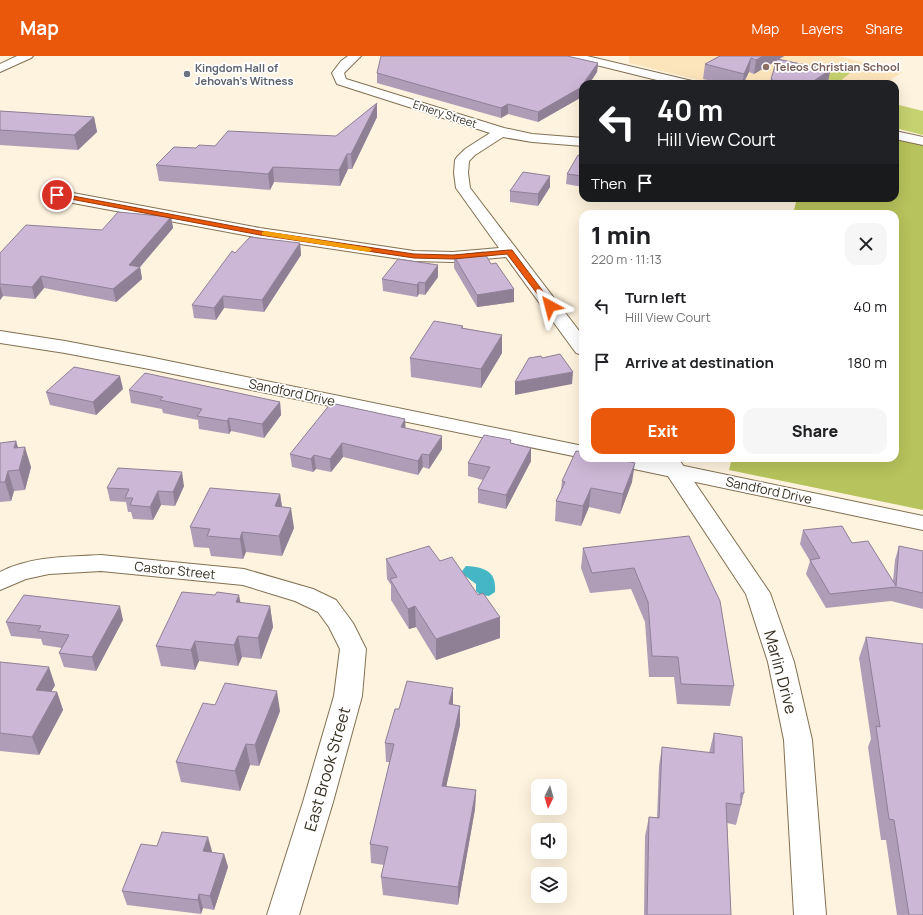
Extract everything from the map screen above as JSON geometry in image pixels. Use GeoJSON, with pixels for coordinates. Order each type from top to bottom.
{"type":"FeatureCollection","features":[{"type":"Feature","properties":{"kind":"main road"},"geometry":{"type":"LineString","coordinates":[[0,68],[27,56]]}},
{"type":"Feature","properties":{"kind":"main road","name":"Emery Street"},"geometry":{"type":"LineString","coordinates":[[355,56],[345,64],[338,73],[341,81],[501,132],[532,138],[579,142]]}},
{"type":"Feature","properties":{"kind":"main road"},"geometry":{"type":"LineString","coordinates":[[572,56],[671,80]]}},
{"type":"Feature","properties":{"kind":"main road"},"geometry":{"type":"LineString","coordinates":[[501,132],[470,152],[462,160],[461,173],[463,188],[509,252],[579,344]]}},
{"type":"Feature","properties":{"kind":"main road"},"geometry":{"type":"LineString","coordinates":[[899,136],[923,141]]}},
{"type":"Feature","properties":{"kind":"main road"},"geometry":{"type":"LineString","coordinates":[[57,195],[260,233],[414,256],[453,257],[509,252]]}},
{"type":"Feature","properties":{"kind":"main road","name":"Sandford Drive"},"geometry":{"type":"LineString","coordinates":[[0,337],[65,347],[149,363],[579,451]]}},
{"type":"Feature","properties":{"kind":"main road","name":"Sandford Drive"},"geometry":{"type":"LineString","coordinates":[[653,462],[672,464],[923,523]]}},
{"type":"Feature","properties":{"kind":"main road","name":"Marlin Drive"},"geometry":{"type":"LineString","coordinates":[[672,464],[758,593],[781,662],[798,740],[810,915]]}},
{"type":"Feature","properties":{"kind":"main road","name":"Castor Street"},"geometry":{"type":"LineString","coordinates":[[0,582],[20,572],[49,566],[101,563],[244,577],[304,595],[327,606],[340,623]]}},
{"type":"Feature","properties":{"kind":"main road","name":"East Brook Street"},"geometry":{"type":"LineString","coordinates":[[283,915],[318,802],[348,696],[353,649],[340,623]]}},
{"type":"Feature","properties":{"kind":"shaded area","name":"Teleos Christian School"},"geometry":{"type":"Polygon","coordinates":[[[629,56],[837,56],[903,72],[890,80],[699,80],[629,63],[629,56]]]}},
{"type":"Feature","properties":{"kind":"green space"},"geometry":{"type":"Polygon","coordinates":[[[811,63],[850,73],[841,80],[831,80],[799,72],[811,63]]]}},
{"type":"Feature","properties":{"kind":"green space","name":"Teleos Christian School"},"geometry":{"type":"Polygon","coordinates":[[[899,105],[923,111],[923,135],[899,129],[899,105]]]}},
{"type":"Feature","properties":{"kind":"green space"},"geometry":{"type":"Polygon","coordinates":[[[899,137],[923,143],[923,510],[729,470],[731,462],[899,462],[899,210],[794,210],[796,202],[899,202],[899,137]]]}},
{"type":"Feature","properties":{"kind":"water"},"geometry":{"type":"Polygon","coordinates":[[[466,566],[484,569],[488,572],[494,579],[495,592],[489,596],[480,595],[476,591],[476,584],[464,575],[462,571],[466,566]]]}},
{"type":"Feature","properties":{"kind":"building"},"geometry":{"type":"Polygon","coordinates":[[[381,56],[567,56],[598,63],[586,80],[579,80],[579,89],[538,112],[508,104],[501,108],[377,73],[381,56]]]}},
{"type":"Feature","properties":{"kind":"building"},"geometry":{"type":"Polygon","coordinates":[[[720,56],[763,56],[756,60],[751,58],[744,74],[705,64],[720,56]]]}},
{"type":"Feature","properties":{"kind":"building"},"geometry":{"type":"Polygon","coordinates":[[[777,59],[830,70],[815,80],[771,79],[777,59]]]}},
{"type":"Feature","properties":{"kind":"building"},"geometry":{"type":"Polygon","coordinates":[[[377,103],[351,154],[347,154],[339,170],[273,167],[268,174],[156,165],[174,147],[196,148],[199,145],[215,146],[228,131],[336,136],[377,103]]]}},
{"type":"Feature","properties":{"kind":"building"},"geometry":{"type":"Polygon","coordinates":[[[0,111],[94,117],[74,135],[0,130],[0,111]]]}},
{"type":"Feature","properties":{"kind":"building"},"geometry":{"type":"Polygon","coordinates":[[[578,155],[579,155],[579,176],[567,174],[578,155]]]}},
{"type":"Feature","properties":{"kind":"building"},"geometry":{"type":"Polygon","coordinates":[[[523,172],[550,176],[538,194],[510,191],[523,172]]]}},
{"type":"Feature","properties":{"kind":"building"},"geometry":{"type":"Polygon","coordinates":[[[118,212],[171,217],[129,265],[140,267],[113,289],[41,276],[32,287],[0,284],[0,253],[26,225],[102,230],[118,212]]]}},
{"type":"Feature","properties":{"kind":"building"},"geometry":{"type":"Polygon","coordinates":[[[250,237],[300,243],[262,300],[223,296],[214,308],[192,305],[232,251],[235,253],[250,237]]]}},
{"type":"Feature","properties":{"kind":"building"},"geometry":{"type":"Polygon","coordinates":[[[484,252],[491,264],[496,263],[514,289],[477,295],[454,256],[484,252]]]}},
{"type":"Feature","properties":{"kind":"building"},"geometry":{"type":"Polygon","coordinates":[[[398,259],[438,265],[425,283],[419,282],[417,285],[382,279],[398,259]]]}},
{"type":"Feature","properties":{"kind":"building"},"geometry":{"type":"Polygon","coordinates":[[[434,321],[463,326],[461,328],[502,335],[481,369],[410,358],[434,321]]]}},
{"type":"Feature","properties":{"kind":"building"},"geometry":{"type":"Polygon","coordinates":[[[560,354],[573,372],[515,382],[529,358],[541,356],[542,358],[560,354]]]}},
{"type":"Feature","properties":{"kind":"building"},"geometry":{"type":"Polygon","coordinates":[[[74,367],[120,376],[93,402],[46,392],[74,367]]]}},
{"type":"Feature","properties":{"kind":"building"},"geometry":{"type":"Polygon","coordinates":[[[145,373],[280,402],[262,424],[229,418],[227,421],[197,416],[202,409],[160,400],[163,397],[129,390],[145,373]]]}},
{"type":"Feature","properties":{"kind":"building"},"geometry":{"type":"Polygon","coordinates":[[[331,403],[405,419],[401,427],[442,436],[429,455],[422,454],[418,461],[342,443],[330,459],[314,455],[311,459],[290,454],[331,403]]]}},
{"type":"Feature","properties":{"kind":"building"},"geometry":{"type":"Polygon","coordinates":[[[484,435],[511,440],[510,443],[531,448],[506,495],[478,489],[490,467],[468,463],[484,435]]]}},
{"type":"Feature","properties":{"kind":"building"},"geometry":{"type":"Polygon","coordinates":[[[16,441],[14,448],[25,447],[19,470],[8,471],[5,482],[0,482],[0,443],[16,441]]]}},
{"type":"Feature","properties":{"kind":"building"},"geometry":{"type":"Polygon","coordinates":[[[576,451],[579,451],[579,462],[635,463],[623,494],[591,488],[583,506],[556,501],[565,482],[562,481],[576,451]]]}},
{"type":"Feature","properties":{"kind":"building"},"geometry":{"type":"Polygon","coordinates":[[[118,468],[182,472],[173,492],[158,491],[150,507],[130,505],[133,498],[125,498],[129,489],[107,488],[118,468]]]}},
{"type":"Feature","properties":{"kind":"building"},"geometry":{"type":"Polygon","coordinates":[[[210,488],[280,494],[275,506],[291,508],[279,536],[242,532],[240,539],[207,536],[210,529],[190,527],[210,488]]]}},
{"type":"Feature","properties":{"kind":"building"},"geometry":{"type":"Polygon","coordinates":[[[842,526],[852,543],[868,541],[896,586],[899,546],[923,551],[923,593],[896,587],[830,594],[810,560],[820,558],[803,530],[842,526]]]}},
{"type":"Feature","properties":{"kind":"building"},"geometry":{"type":"Polygon","coordinates":[[[689,536],[720,601],[734,686],[681,684],[678,657],[652,656],[648,602],[634,568],[592,573],[583,548],[689,536]]]}},
{"type":"Feature","properties":{"kind":"building"},"geometry":{"type":"Polygon","coordinates":[[[429,546],[440,561],[452,557],[478,595],[483,593],[500,617],[436,639],[415,606],[408,609],[390,579],[397,577],[386,559],[429,546]]]}},
{"type":"Feature","properties":{"kind":"building"},"geometry":{"type":"Polygon","coordinates":[[[182,592],[215,595],[217,592],[239,595],[236,602],[270,606],[258,638],[238,636],[234,645],[195,641],[191,650],[156,646],[182,592]]]}},
{"type":"Feature","properties":{"kind":"building"},"geometry":{"type":"Polygon","coordinates":[[[24,595],[120,606],[92,657],[59,653],[69,635],[38,631],[41,626],[6,622],[24,595]]]}},
{"type":"Feature","properties":{"kind":"building"},"geometry":{"type":"Polygon","coordinates":[[[866,637],[923,644],[923,915],[909,915],[894,820],[889,819],[876,726],[880,727],[866,637]]]}},
{"type":"Feature","properties":{"kind":"building"},"geometry":{"type":"Polygon","coordinates":[[[0,662],[49,667],[36,690],[57,692],[32,737],[0,733],[0,662]]]}},
{"type":"Feature","properties":{"kind":"building"},"geometry":{"type":"Polygon","coordinates":[[[407,681],[453,688],[449,704],[460,706],[442,786],[476,790],[458,887],[381,877],[388,847],[370,844],[394,744],[385,743],[395,709],[399,709],[407,681]]]}},
{"type":"Feature","properties":{"kind":"building"},"geometry":{"type":"Polygon","coordinates":[[[225,683],[277,691],[255,745],[246,744],[235,771],[176,762],[203,703],[215,705],[225,683]]]}},
{"type":"Feature","properties":{"kind":"building"},"geometry":{"type":"Polygon","coordinates":[[[714,733],[742,737],[744,793],[741,793],[741,805],[726,803],[731,915],[647,915],[649,817],[659,818],[662,747],[714,753],[714,733]]]}},
{"type":"Feature","properties":{"kind":"building"},"geometry":{"type":"Polygon","coordinates":[[[162,832],[208,837],[203,851],[224,854],[210,896],[199,894],[198,900],[122,891],[141,844],[157,846],[162,832]]]}},
{"type":"Feature","properties":{"kind":"slow traffic"},"geometry":{"type":"LineString","coordinates":[[265,233],[369,250]]}},
{"type":"Feature","properties":{"kind":"place","name":"Teleos Christian School"},"geometry":{"type":"Point","coordinates":[766,67]}},
{"type":"Feature","properties":{"kind":"place","name":"Kingdom Hall of Jehovah’s Witness"},"geometry":{"type":"Point","coordinates":[187,74]}},
{"type":"Feature","properties":{"kind":"route"},"geometry":{"type":"LineString","coordinates":[[57,195],[260,233],[414,256],[453,257],[509,252],[550,306]]}}]}
